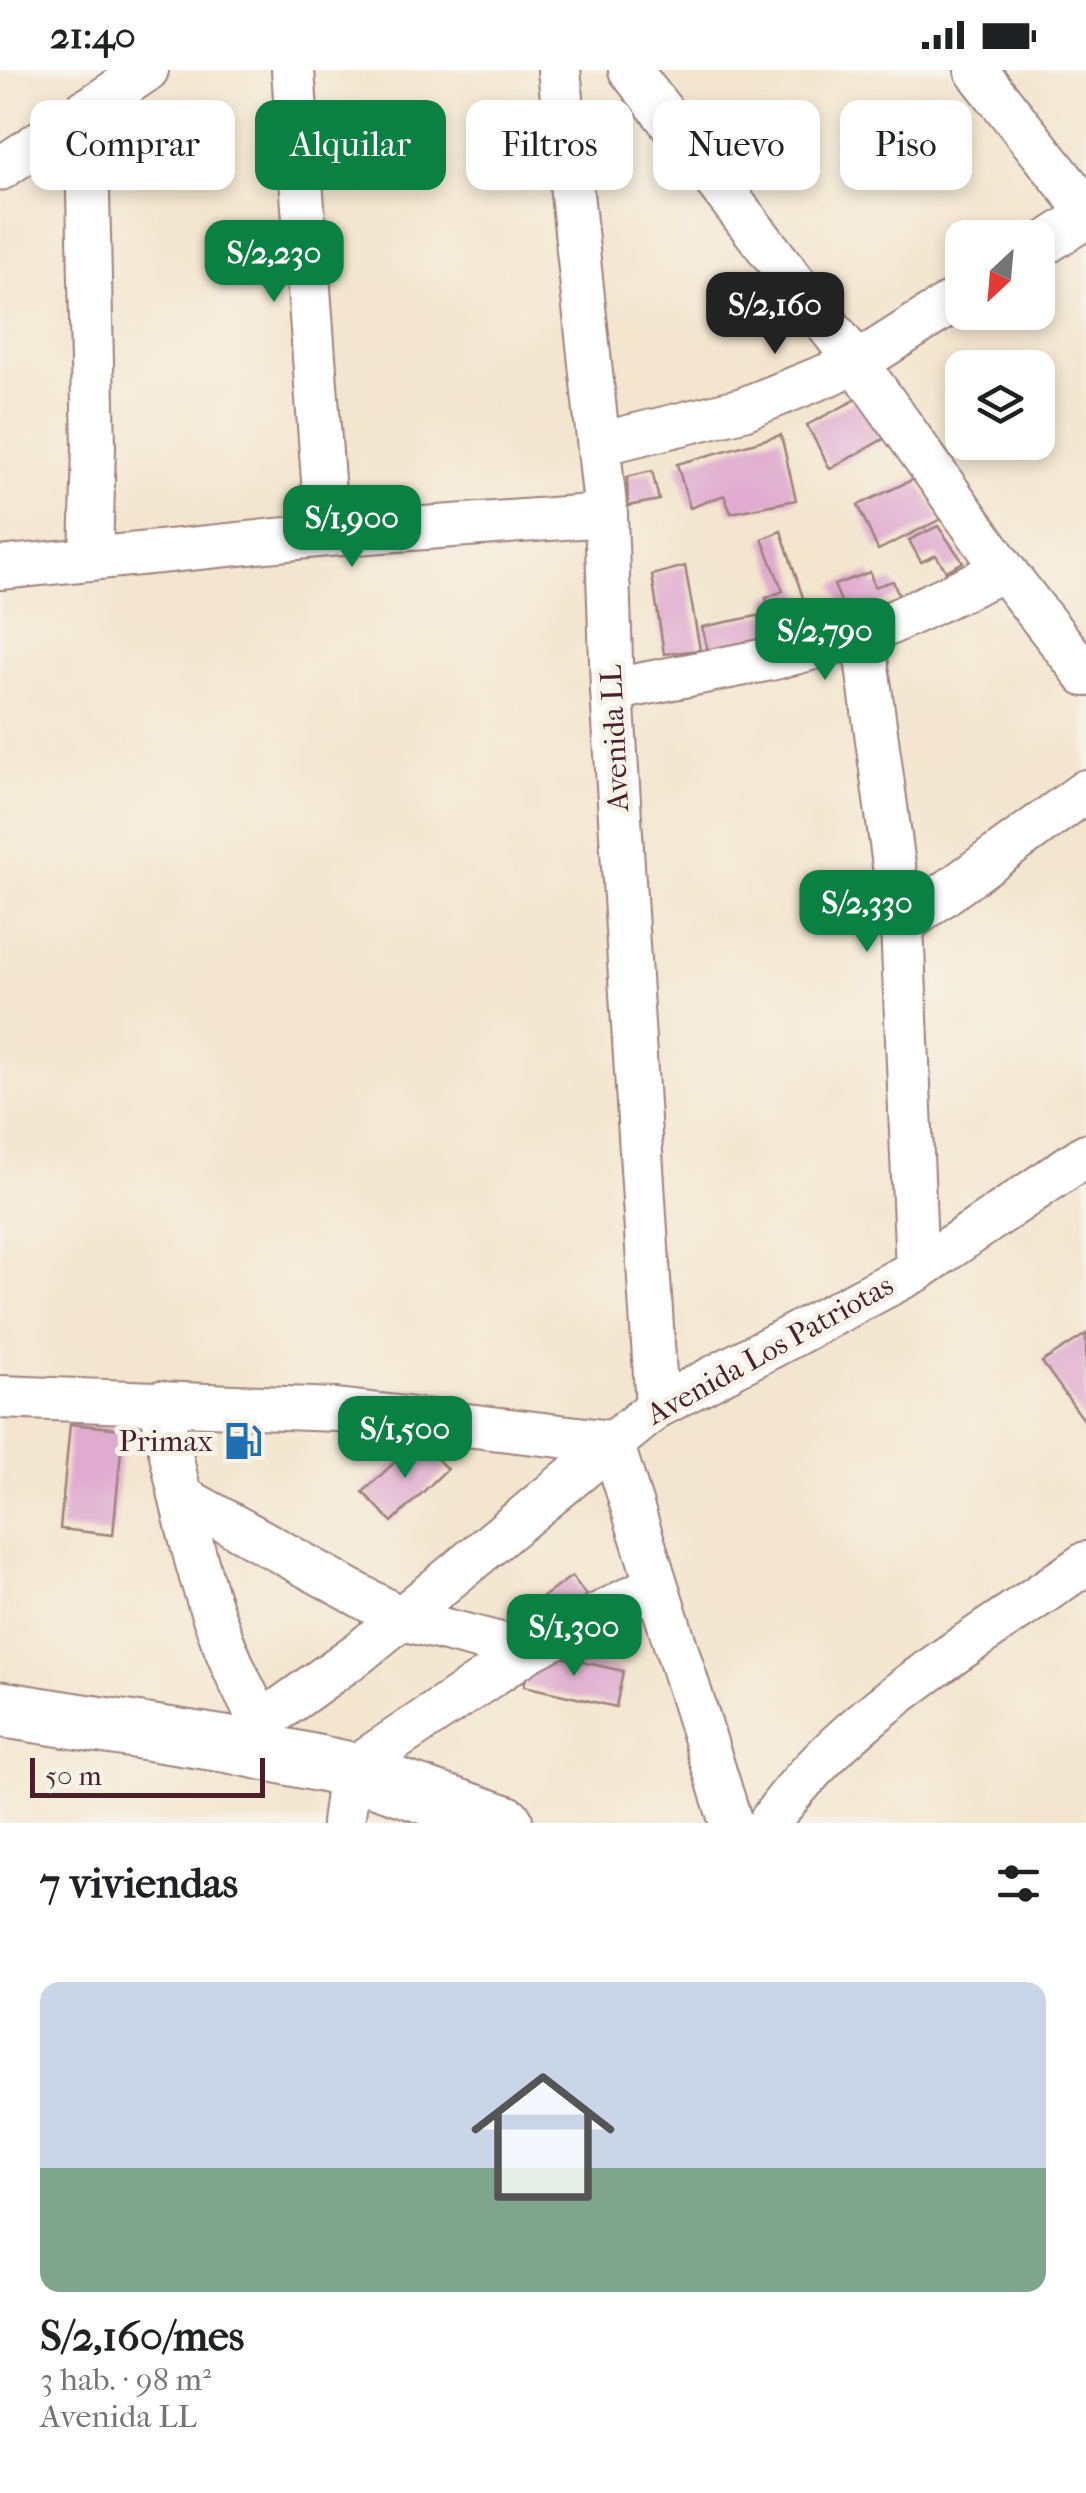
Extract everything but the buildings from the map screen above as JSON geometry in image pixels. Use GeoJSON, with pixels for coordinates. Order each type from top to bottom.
{"type":"FeatureCollection","features":[{"type":"Feature","properties":{"kind":"main road"},"geometry":{"type":"LineString","coordinates":[[0,1710],[246,1735],[505,1823]]}},
{"type":"Feature","properties":{"kind":"street"},"geometry":{"type":"LineString","coordinates":[[101,100],[147,70]]}},
{"type":"Feature","properties":{"kind":"street"},"geometry":{"type":"LineString","coordinates":[[293,70],[327,535]]}},
{"type":"Feature","properties":{"kind":"street","name":"Avenida LL"},"geometry":{"type":"LineString","coordinates":[[560,70],[606,515],[612,690],[657,1407]]}},
{"type":"Feature","properties":{"kind":"street"},"geometry":{"type":"LineString","coordinates":[[630,70],[857,363],[1004,570],[1086,674]]}},
{"type":"Feature","properties":{"kind":"street"},"geometry":{"type":"LineString","coordinates":[[976,70],[1086,209]]}},
{"type":"Feature","properties":{"kind":"street"},"geometry":{"type":"LineString","coordinates":[[6,151],[30,139]]}},
{"type":"Feature","properties":{"kind":"street"},"geometry":{"type":"LineString","coordinates":[[88,190],[94,446],[92,559]]}},
{"type":"Feature","properties":{"kind":"street"},"geometry":{"type":"LineString","coordinates":[[1055,237],[1086,218]]}},
{"type":"Feature","properties":{"kind":"street"},"geometry":{"type":"LineString","coordinates":[[599,444],[743,410],[857,363],[945,307]]}},
{"type":"Feature","properties":{"kind":"street"},"geometry":{"type":"LineString","coordinates":[[0,568],[327,535],[606,515]]}},
{"type":"Feature","properties":{"kind":"street"},"geometry":{"type":"LineString","coordinates":[[612,690],[766,660],[863,636],[1004,570]]}},
{"type":"Feature","properties":{"kind":"street"},"geometry":{"type":"LineString","coordinates":[[863,636],[902,925],[916,1270]]}},
{"type":"Feature","properties":{"kind":"street"},"geometry":{"type":"LineString","coordinates":[[902,925],[1086,791]]}},
{"type":"Feature","properties":{"kind":"street","name":"Avenida Los Patriotas"},"geometry":{"type":"LineString","coordinates":[[246,1735],[402,1620],[657,1407],[916,1270],[1086,1155]]}},
{"type":"Feature","properties":{"kind":"street"},"geometry":{"type":"LineString","coordinates":[[0,1397],[338,1410],[612,1442],[730,1823]]}},
{"type":"Feature","properties":{"kind":"street"},"geometry":{"type":"LineString","coordinates":[[160,1402],[199,1582],[233,1673],[246,1735]]}},
{"type":"Feature","properties":{"kind":"street"},"geometry":{"type":"LineString","coordinates":[[180,1496],[402,1620],[528,1650]]}},
{"type":"Feature","properties":{"kind":"street"},"geometry":{"type":"LineString","coordinates":[[769,1823],[793,1788],[848,1733],[1086,1563]]}},
{"type":"Feature","properties":{"kind":"street"},"geometry":{"type":"LineString","coordinates":[[342,1823],[350,1770],[528,1650],[654,1586]]}},
{"type":"Feature","properties":{"kind":"place","name":"Primax"},"geometry":{"type":"Point","coordinates":[243,1441]}}]}
